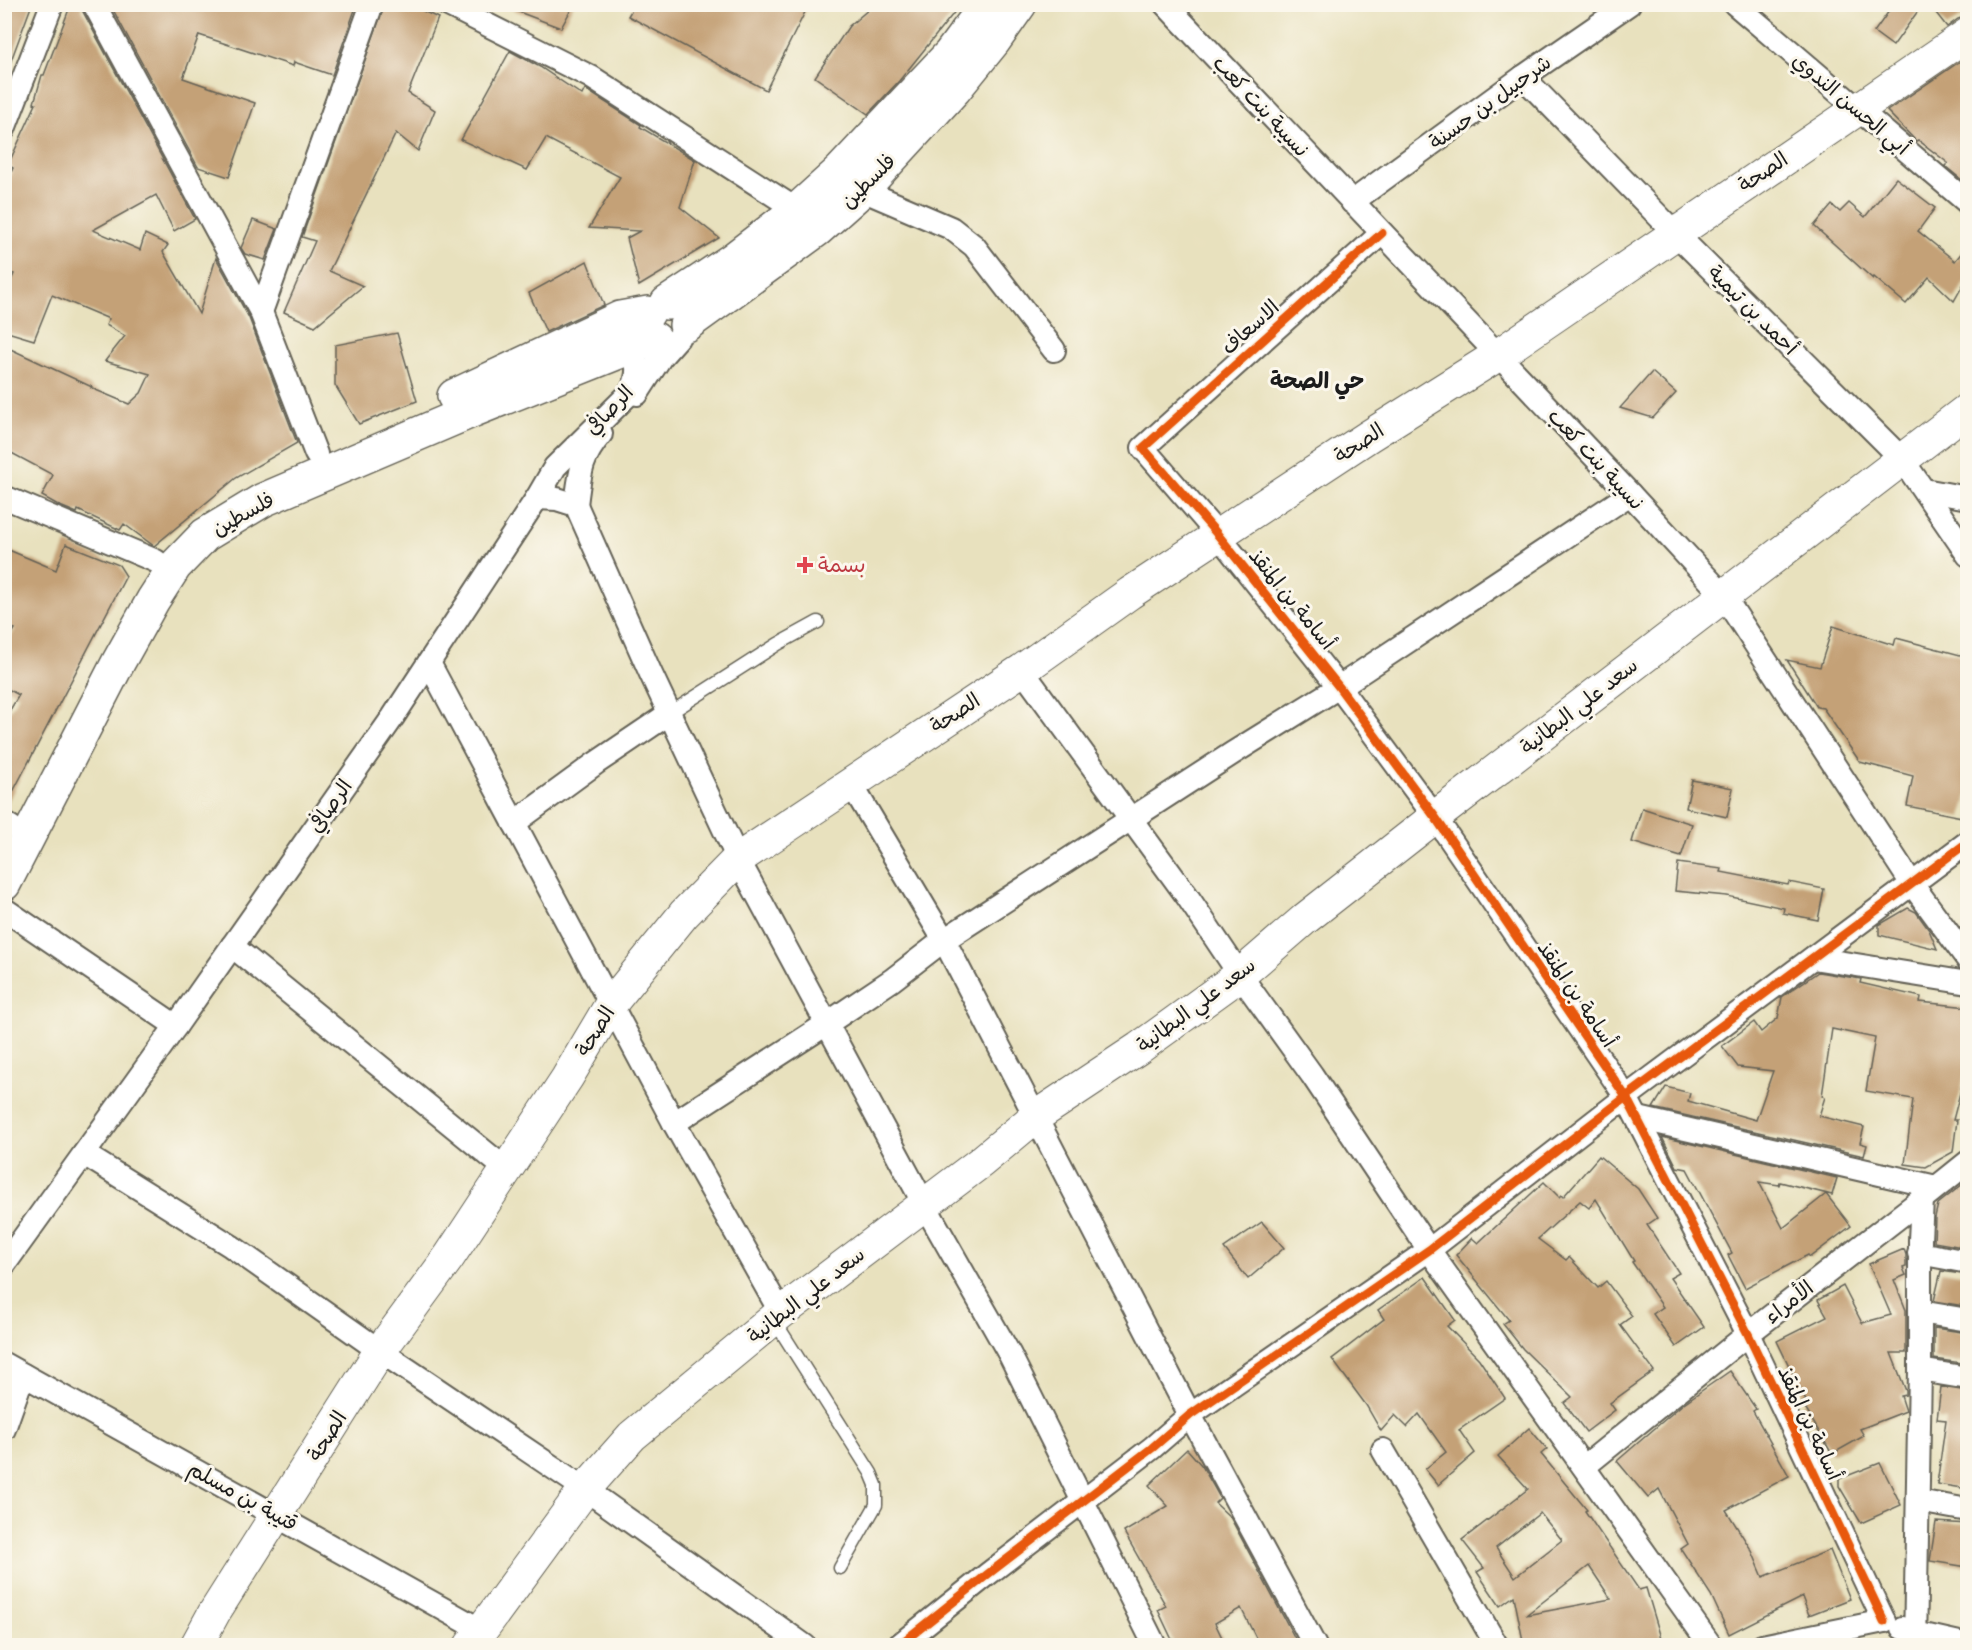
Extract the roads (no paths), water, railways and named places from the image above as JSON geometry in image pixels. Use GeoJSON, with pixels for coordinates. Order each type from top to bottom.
{"type":"FeatureCollection","features":[{"type":"Feature","properties":{"kind":"main road","name":"فلسطين"},"geometry":{"type":"LineString","coordinates":[[660,328],[732,260],[797,210],[840,171],[950,54],[987,4]]}},
{"type":"Feature","properties":{"kind":"main road","name":"فلسطين"},"geometry":{"type":"LineString","coordinates":[[4,884],[153,600],[175,566],[205,535],[263,500],[660,328],[817,230],[862,190],[955,89],[994,41],[1020,4]]}},
{"type":"Feature","properties":{"kind":"main road","name":"الصحة"},"geometry":{"type":"LineString","coordinates":[[196,1646],[214,1613],[380,1351],[449,1257],[507,1170],[567,1078],[611,1004],[684,914],[738,859],[850,782],[1022,670],[1130,593],[1369,436],[1498,355],[1968,34]]}},
{"type":"Feature","properties":{"kind":"main road","name":"فلسطين"},"geometry":{"type":"LineString","coordinates":[[7,830],[156,561],[197,519],[241,492],[316,454],[402,420],[620,318],[660,328]]}},
{"type":"Feature","properties":{"kind":"main road","name":"سعد علي البطانية"},"geometry":{"type":"LineString","coordinates":[[475,1638],[585,1489],[632,1436],[777,1316],[981,1162],[1035,1118],[1139,1048],[1239,975],[1306,918],[1435,817],[1968,409]]}},
{"type":"Feature","properties":{"kind":"street"},"geometry":{"type":"LineString","coordinates":[[4,129],[52,4]]}},
{"type":"Feature","properties":{"kind":"street"},"geometry":{"type":"LineString","coordinates":[[94,4],[261,312],[316,454]]}},
{"type":"Feature","properties":{"kind":"street"},"geometry":{"type":"LineString","coordinates":[[261,312],[372,4]]}},
{"type":"Feature","properties":{"kind":"street"},"geometry":{"type":"LineString","coordinates":[[446,4],[591,77],[797,210]]}},
{"type":"Feature","properties":{"kind":"street","name":"نسيبة بنت كعب"},"geometry":{"type":"LineString","coordinates":[[1165,4],[1723,595],[1912,884],[1968,960]]}},
{"type":"Feature","properties":{"kind":"street","name":"شرحبيل بن حسنة"},"geometry":{"type":"LineString","coordinates":[[1352,202],[1523,77],[1629,4]]}},
{"type":"Feature","properties":{"kind":"street","name":"أبي الحسن الندوي"},"geometry":{"type":"LineString","coordinates":[[1735,4],[1968,203]]}},
{"type":"Feature","properties":{"kind":"street","name":"أحمد بن تيمية"},"geometry":{"type":"LineString","coordinates":[[1523,77],[1675,233],[1902,459],[1968,555]]}},
{"type":"Feature","properties":{"kind":"street"},"geometry":{"type":"LineString","coordinates":[[862,190],[951,228],[962,235],[974,246],[1054,350]]}},
{"type":"Feature","properties":{"kind":"street","name":"الاسعاف"},"geometry":{"type":"LineString","coordinates":[[1143,448],[1382,233]]}},
{"type":"Feature","properties":{"kind":"street","name":"الرصافي"},"geometry":{"type":"LineString","coordinates":[[4,1265],[176,1026],[393,717],[555,467],[631,392],[638,369],[635,357],[660,328]]}},
{"type":"Feature","properties":{"kind":"street","name":"الرصافي"},"geometry":{"type":"LineString","coordinates":[[576,505],[586,454],[636,394],[662,357],[660,328]]}},
{"type":"Feature","properties":{"kind":"street","name":"أسامة بن المنقذ"},"geometry":{"type":"LineString","coordinates":[[1143,448],[1218,535],[1339,687],[1435,817],[1626,1097],[1748,1334],[1884,1621]]}},
{"type":"Feature","properties":{"kind":"street"},"geometry":{"type":"LineString","coordinates":[[1924,490],[1968,498]]}},
{"type":"Feature","properties":{"kind":"street"},"geometry":{"type":"LineString","coordinates":[[674,1123],[892,980],[944,940],[1339,687],[1630,494]]}},
{"type":"Feature","properties":{"kind":"street"},"geometry":{"type":"LineString","coordinates":[[4,497],[156,561]]}},
{"type":"Feature","properties":{"kind":"street"},"geometry":{"type":"LineString","coordinates":[[537,498],[557,499],[576,505],[738,859],[924,1204],[1010,1355],[1155,1646]]}},
{"type":"Feature","properties":{"kind":"street"},"geometry":{"type":"LineString","coordinates":[[429,663],[777,1316]]}},
{"type":"Feature","properties":{"kind":"street"},"geometry":{"type":"LineString","coordinates":[[1022,670],[1187,896],[1239,975],[1312,1075],[1429,1250],[1711,1646]]}},
{"type":"Feature","properties":{"kind":"street"},"geometry":{"type":"LineString","coordinates":[[514,823],[670,713]]}},
{"type":"Feature","properties":{"kind":"street"},"geometry":{"type":"LineString","coordinates":[[850,782],[944,940],[1190,1415],[1315,1646]]}},
{"type":"Feature","properties":{"kind":"street"},"geometry":{"type":"LineString","coordinates":[[898,1646],[1152,1448],[1190,1415],[1429,1250],[1626,1097],[1968,842]]}},
{"type":"Feature","properties":{"kind":"street"},"geometry":{"type":"LineString","coordinates":[[4,909],[176,1026]]}},
{"type":"Feature","properties":{"kind":"street"},"geometry":{"type":"LineString","coordinates":[[232,946],[507,1170]]}},
{"type":"Feature","properties":{"kind":"street"},"geometry":{"type":"LineString","coordinates":[[1813,958],[1968,983]]}},
{"type":"Feature","properties":{"kind":"street"},"geometry":{"type":"LineString","coordinates":[[1638,1118],[1929,1193],[1919,1253],[1920,1370],[1915,1639]]}},
{"type":"Feature","properties":{"kind":"street"},"geometry":{"type":"LineString","coordinates":[[84,1154],[231,1246],[380,1351],[585,1489],[805,1646]]}},
{"type":"Feature","properties":{"kind":"street","name":"الأمراء"},"geometry":{"type":"LineString","coordinates":[[1585,1466],[1748,1334],[1964,1168]]}},
{"type":"Feature","properties":{"kind":"street"},"geometry":{"type":"LineString","coordinates":[[1919,1253],[1968,1262]]}},
{"type":"Feature","properties":{"kind":"street"},"geometry":{"type":"LineString","coordinates":[[1920,1312],[1968,1320]]}},
{"type":"Feature","properties":{"kind":"street"},"geometry":{"type":"LineString","coordinates":[[4,1429],[14,1370]]}},
{"type":"Feature","properties":{"kind":"street","name":"قتيبة بن مسلم"},"geometry":{"type":"LineString","coordinates":[[14,1370],[277,1515],[475,1638]]}},
{"type":"Feature","properties":{"kind":"street"},"geometry":{"type":"LineString","coordinates":[[1920,1370],[1968,1378]]}},
{"type":"Feature","properties":{"kind":"street"},"geometry":{"type":"LineString","coordinates":[[1383,1450],[1497,1646]]}},
{"type":"Feature","properties":{"kind":"street"},"geometry":{"type":"LineString","coordinates":[[1918,1501],[1968,1510]]}},
{"type":"Feature","properties":{"kind":"street"},"geometry":{"type":"LineString","coordinates":[[1762,1646],[1884,1621],[1915,1639],[1968,1645]]}},
{"type":"Feature","properties":{"kind":"lane"},"geometry":{"type":"LineString","coordinates":[[670,713],[778,644],[818,622]]}},
{"type":"Feature","properties":{"kind":"lane"},"geometry":{"type":"LineString","coordinates":[[777,1316],[876,1485],[876,1505],[840,1568]]}},
{"type":"Feature","properties":{"kind":"place","name":"بسمة"},"geometry":{"type":"Point","coordinates":[805,565]}},
{"type":"Feature","properties":{"kind":"district","name":"حي الصحة"},"geometry":{"type":"Point","coordinates":[1317,380]}}]}
